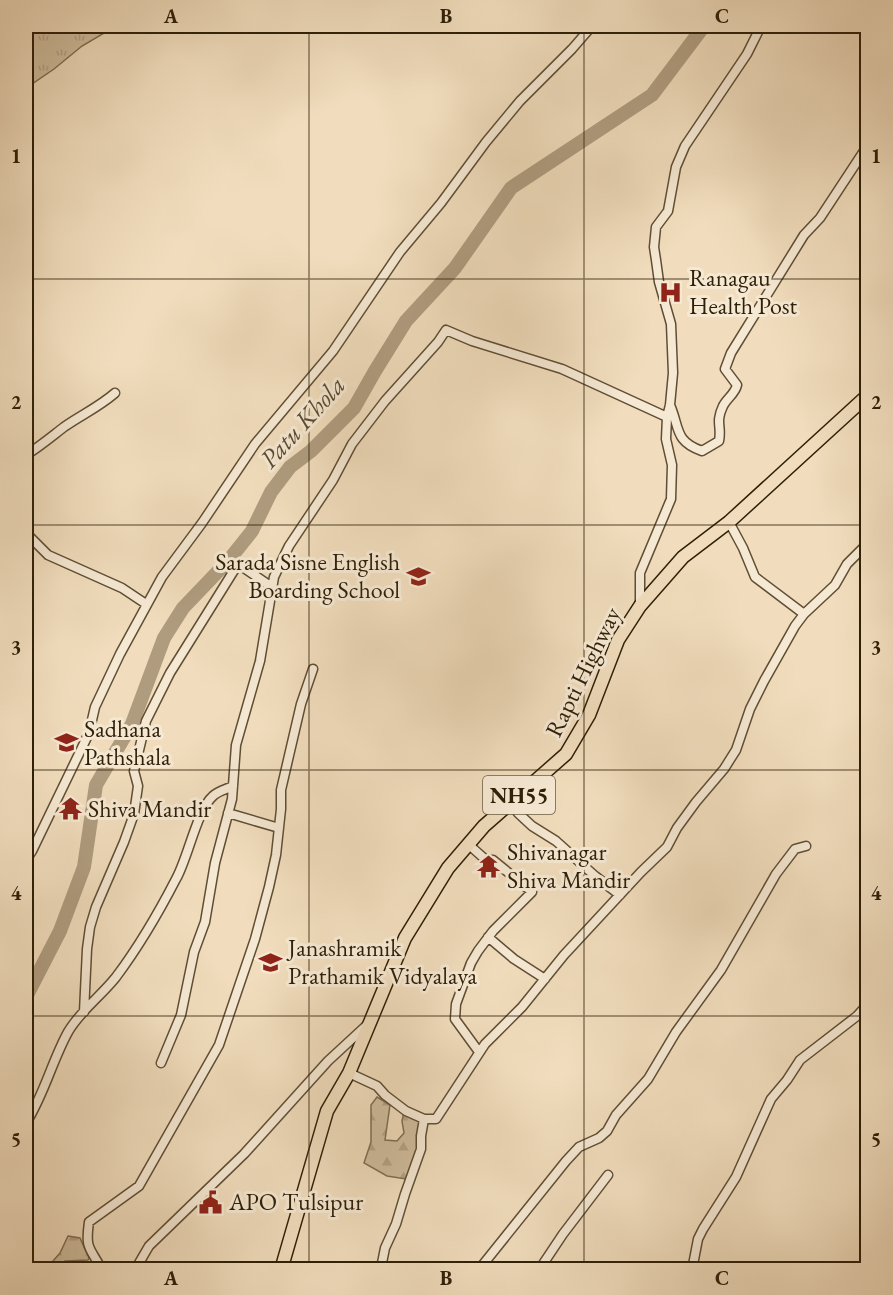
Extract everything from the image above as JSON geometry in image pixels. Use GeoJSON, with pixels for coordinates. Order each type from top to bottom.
{"type":"FeatureCollection","features":[{"type":"Feature","properties":{"kind":"main road","name":"Rapti Highway"},"geometry":{"type":"LineString","coordinates":[[281,1269],[327,1111],[349,1073],[405,939],[448,868],[510,801],[554,767],[566,754],[589,715],[618,640],[640,606],[683,557],[729,522],[867,395]]}},
{"type":"Feature","properties":{"kind":"street"},"geometry":{"type":"LineString","coordinates":[[26,860],[89,734],[95,707],[146,604],[162,577],[255,444],[333,351],[400,252],[520,101],[592,26]]}},
{"type":"Feature","properties":{"kind":"street"},"geometry":{"type":"LineString","coordinates":[[640,606],[640,573],[671,499],[672,465],[666,439],[673,373],[671,324],[659,282],[654,247],[656,227],[668,211],[676,167],[685,146],[747,54],[761,26]]}},
{"type":"Feature","properties":{"kind":"street"},"geometry":{"type":"LineString","coordinates":[[670,405],[679,434],[682,440],[691,447],[702,451],[719,441],[720,430],[717,422],[724,404],[736,390],[737,385],[725,369],[731,353],[804,235],[820,218],[864,151]]}},
{"type":"Feature","properties":{"kind":"street"},"geometry":{"type":"LineString","coordinates":[[161,1063],[185,1001],[194,952],[205,922],[215,863],[233,786],[236,745],[260,661],[272,587],[278,566],[333,480],[352,444],[385,401],[446,330],[472,341],[562,369],[667,417]]}},
{"type":"Feature","properties":{"kind":"street"},"geometry":{"type":"LineString","coordinates":[[26,455],[115,393]]}},
{"type":"Feature","properties":{"kind":"street"},"geometry":{"type":"LineString","coordinates":[[729,522],[755,577],[804,614]]}},
{"type":"Feature","properties":{"kind":"street"},"geometry":{"type":"LineString","coordinates":[[26,533],[48,555],[122,588],[146,604]]}},
{"type":"Feature","properties":{"kind":"street"},"geometry":{"type":"LineString","coordinates":[[349,1073],[377,1086],[406,1111],[424,1119],[436,1119],[479,1052],[522,1007],[564,955],[667,847],[690,810],[724,769],[735,750],[750,709],[795,626],[804,614],[835,585],[847,564],[867,543]]}},
{"type":"Feature","properties":{"kind":"street"},"geometry":{"type":"LineString","coordinates":[[84,1012],[90,927],[134,814],[138,786],[134,771],[146,721],[170,674],[238,564],[272,587]]}},
{"type":"Feature","properties":{"kind":"street"},"geometry":{"type":"LineString","coordinates":[[102,1269],[89,1251],[87,1236],[89,1222],[139,1186],[219,1045],[255,939],[276,855],[281,790],[301,704],[313,669]]}},
{"type":"Feature","properties":{"kind":"street"},"geometry":{"type":"LineString","coordinates":[[26,1123],[35,1109],[68,1032],[118,974],[176,880],[204,808],[213,795],[233,786]]}},
{"type":"Feature","properties":{"kind":"street"},"geometry":{"type":"LineString","coordinates":[[510,801],[532,826],[556,842],[620,895]]}},
{"type":"Feature","properties":{"kind":"street"},"geometry":{"type":"LineString","coordinates":[[228,813],[279,828]]}},
{"type":"Feature","properties":{"kind":"street"},"geometry":{"type":"LineString","coordinates":[[468,844],[486,860],[493,860],[532,892],[488,937],[471,963],[456,1004],[455,1019],[479,1052]]}},
{"type":"Feature","properties":{"kind":"street"},"geometry":{"type":"LineString","coordinates":[[477,1269],[481,1268],[566,1161],[579,1147],[599,1138],[607,1131],[616,1115],[648,1079],[676,1032],[721,970],[776,874],[795,849],[806,846]]}},
{"type":"Feature","properties":{"kind":"street"},"geometry":{"type":"LineString","coordinates":[[488,937],[514,959],[544,979]]}},
{"type":"Feature","properties":{"kind":"street"},"geometry":{"type":"LineString","coordinates":[[692,1269],[698,1239],[736,1177],[771,1099],[788,1080],[800,1060],[857,1016],[867,1004]]}},
{"type":"Feature","properties":{"kind":"street"},"geometry":{"type":"LineString","coordinates":[[135,1269],[149,1246],[244,1154],[328,1061],[370,1023]]}},
{"type":"Feature","properties":{"kind":"street"},"geometry":{"type":"LineString","coordinates":[[378,1269],[419,1155],[424,1119]]}},
{"type":"Feature","properties":{"kind":"street"},"geometry":{"type":"LineString","coordinates":[[539,1269],[608,1175]]}},
{"type":"Feature","properties":{"kind":"green space"},"geometry":{"type":"Polygon","coordinates":[[[26,26],[116,26],[82,46],[26,88],[26,26]]]}},
{"type":"Feature","properties":{"kind":"green space"},"geometry":{"type":"Polygon","coordinates":[[[377,1097],[390,1105],[385,1140],[397,1141],[404,1133],[402,1121],[404,1111],[419,1122],[417,1152],[406,1179],[387,1176],[364,1163],[371,1142],[371,1105],[377,1097]]]}},
{"type":"Feature","properties":{"kind":"green space"},"geometry":{"type":"Polygon","coordinates":[[[68,1236],[80,1238],[88,1260],[65,1261],[56,1269],[46,1269],[60,1253],[68,1236]]]}},
{"type":"Feature","properties":{"kind":"waterway","name":"Patu Khola"},"geometry":{"type":"LineString","coordinates":[[26,997],[60,931],[84,867],[96,785],[132,724],[164,638],[183,608],[228,561],[252,531],[271,492],[290,467],[311,451],[354,408],[406,321],[455,268],[511,188],[652,95],[704,26]]}},
{"type":"Feature","properties":{"kind":"place","name":"Ranagau Health Post"},"geometry":{"type":"Point","coordinates":[671,292]}},
{"type":"Feature","properties":{"kind":"place","name":"Sarada Sisne English Boarding School"},"geometry":{"type":"Point","coordinates":[418,576]}},
{"type":"Feature","properties":{"kind":"place","name":"Sadhana Pathshala"},"geometry":{"type":"Point","coordinates":[66,743]}},
{"type":"Feature","properties":{"kind":"place","name":"Shiva Mandir"},"geometry":{"type":"Point","coordinates":[70,809]}},
{"type":"Feature","properties":{"kind":"place","name":"Shivanagar Shiva Mandir"},"geometry":{"type":"Point","coordinates":[489,866]}},
{"type":"Feature","properties":{"kind":"place","name":"Janashramik Prathamik Vidyalaya"},"geometry":{"type":"Point","coordinates":[270,962]}},
{"type":"Feature","properties":{"kind":"place","name":"APO Tulsipur"},"geometry":{"type":"Point","coordinates":[211,1202]}}]}
